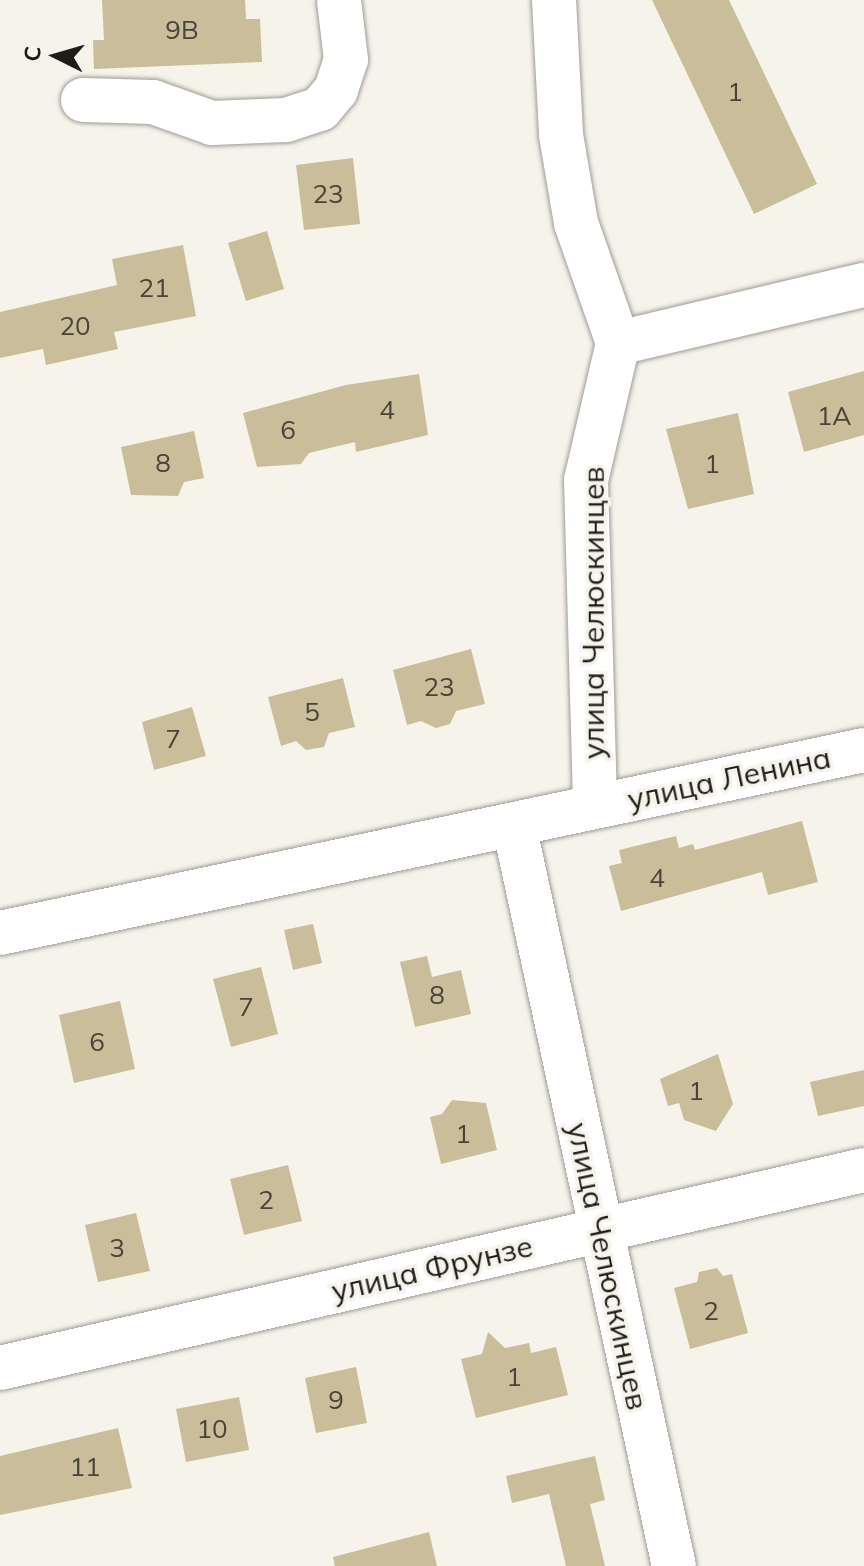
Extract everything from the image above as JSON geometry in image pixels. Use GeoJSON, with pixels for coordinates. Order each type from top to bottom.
{"type":"FeatureCollection","features":[{"type":"Feature","properties":{"kind":"street"},"geometry":{"type":"LineString","coordinates":[[83,100],[153,102],[212,123],[286,120],[320,109],[336,90],[346,60],[339,0]]}},
{"type":"Feature","properties":{"kind":"street"},"geometry":{"type":"LineString","coordinates":[[554,0],[561,135],[576,223],[618,343],[864,285]]}},
{"type":"Feature","properties":{"kind":"street","name":"улица Челюскинцев"},"geometry":{"type":"LineString","coordinates":[[595,806],[586,480],[618,343]]}},
{"type":"Feature","properties":{"kind":"street","name":"улица Ленина"},"geometry":{"type":"LineString","coordinates":[[0,933],[864,750]]}},
{"type":"Feature","properties":{"kind":"street","name":"улица Челюскинцев"},"geometry":{"type":"LineString","coordinates":[[514,825],[674,1566]]}},
{"type":"Feature","properties":{"kind":"street","name":"улица Фрунзе"},"geometry":{"type":"LineString","coordinates":[[0,1368],[864,1170]]}},
{"type":"Feature","properties":{"kind":"building"},"geometry":{"type":"Polygon","coordinates":[[[102,0],[245,0],[246,19],[260,19],[262,62],[94,69],[93,40],[104,40],[102,0]]]}},
{"type":"Feature","properties":{"kind":"building"},"geometry":{"type":"Polygon","coordinates":[[[652,0],[729,0],[817,184],[754,214],[652,0]]]}},
{"type":"Feature","properties":{"kind":"building"},"geometry":{"type":"Polygon","coordinates":[[[353,158],[360,224],[304,230],[296,165],[353,158]]]}},
{"type":"Feature","properties":{"kind":"building"},"geometry":{"type":"Polygon","coordinates":[[[267,231],[284,289],[246,301],[228,243],[267,231]]]}},
{"type":"Feature","properties":{"kind":"building"},"geometry":{"type":"Polygon","coordinates":[[[183,245],[196,316],[114,332],[118,349],[46,365],[43,349],[0,358],[0,312],[117,285],[112,259],[183,245]]]}},
{"type":"Feature","properties":{"kind":"building"},"geometry":{"type":"Polygon","coordinates":[[[864,371],[864,435],[804,452],[788,392],[864,371]]]}},
{"type":"Feature","properties":{"kind":"building"},"geometry":{"type":"Polygon","coordinates":[[[419,374],[428,435],[356,452],[355,442],[309,453],[301,464],[257,467],[243,413],[346,385],[419,374]]]}},
{"type":"Feature","properties":{"kind":"building"},"geometry":{"type":"Polygon","coordinates":[[[738,413],[754,494],[688,509],[666,429],[738,413]]]}},
{"type":"Feature","properties":{"kind":"building"},"geometry":{"type":"Polygon","coordinates":[[[194,431],[204,478],[184,482],[178,496],[131,495],[121,447],[194,431]]]}},
{"type":"Feature","properties":{"kind":"building"},"geometry":{"type":"Polygon","coordinates":[[[471,649],[485,704],[456,711],[450,724],[436,728],[421,721],[407,725],[393,670],[471,649]]]}},
{"type":"Feature","properties":{"kind":"building"},"geometry":{"type":"Polygon","coordinates":[[[343,678],[355,727],[329,733],[324,747],[306,750],[296,741],[281,746],[268,697],[343,678]]]}},
{"type":"Feature","properties":{"kind":"building"},"geometry":{"type":"Polygon","coordinates":[[[192,707],[206,756],[154,770],[142,722],[192,707]]]}},
{"type":"Feature","properties":{"kind":"building"},"geometry":{"type":"Polygon","coordinates":[[[802,821],[818,882],[768,895],[762,872],[621,911],[609,866],[622,863],[619,850],[676,836],[679,848],[693,844],[695,850],[802,821]]]}},
{"type":"Feature","properties":{"kind":"building"},"geometry":{"type":"Polygon","coordinates":[[[313,924],[322,963],[293,970],[284,930],[313,924]]]}},
{"type":"Feature","properties":{"kind":"building"},"geometry":{"type":"Polygon","coordinates":[[[427,956],[432,977],[461,970],[471,1014],[415,1027],[400,962],[427,956]]]}},
{"type":"Feature","properties":{"kind":"building"},"geometry":{"type":"Polygon","coordinates":[[[261,967],[278,1034],[231,1047],[213,979],[261,967]]]}},
{"type":"Feature","properties":{"kind":"building"},"geometry":{"type":"Polygon","coordinates":[[[120,1001],[135,1069],[74,1083],[59,1015],[120,1001]]]}},
{"type":"Feature","properties":{"kind":"building"},"geometry":{"type":"Polygon","coordinates":[[[718,1054],[733,1104],[716,1131],[684,1120],[679,1103],[668,1106],[660,1079],[718,1054]]]}},
{"type":"Feature","properties":{"kind":"building"},"geometry":{"type":"Polygon","coordinates":[[[864,1070],[864,1106],[818,1116],[810,1082],[864,1070]]]}},
{"type":"Feature","properties":{"kind":"building"},"geometry":{"type":"Polygon","coordinates":[[[452,1100],[486,1103],[497,1150],[441,1164],[430,1117],[442,1114],[452,1100]]]}},
{"type":"Feature","properties":{"kind":"building"},"geometry":{"type":"Polygon","coordinates":[[[288,1165],[302,1221],[244,1235],[230,1179],[288,1165]]]}},
{"type":"Feature","properties":{"kind":"building"},"geometry":{"type":"Polygon","coordinates":[[[136,1213],[150,1271],[98,1282],[85,1225],[136,1213]]]}},
{"type":"Feature","properties":{"kind":"building"},"geometry":{"type":"Polygon","coordinates":[[[717,1268],[723,1276],[732,1274],[748,1333],[690,1349],[674,1288],[697,1282],[699,1272],[717,1268]]]}},
{"type":"Feature","properties":{"kind":"building"},"geometry":{"type":"Polygon","coordinates":[[[488,1332],[505,1348],[529,1343],[531,1353],[556,1347],[568,1395],[476,1418],[461,1359],[482,1354],[488,1332]]]}},
{"type":"Feature","properties":{"kind":"building"},"geometry":{"type":"Polygon","coordinates":[[[356,1367],[367,1423],[316,1433],[305,1378],[356,1367]]]}},
{"type":"Feature","properties":{"kind":"building"},"geometry":{"type":"Polygon","coordinates":[[[239,1397],[249,1450],[186,1462],[176,1409],[239,1397]]]}},
{"type":"Feature","properties":{"kind":"building"},"geometry":{"type":"Polygon","coordinates":[[[118,1428],[132,1488],[0,1515],[0,1456],[118,1428]]]}},
{"type":"Feature","properties":{"kind":"building"},"geometry":{"type":"Polygon","coordinates":[[[595,1456],[605,1500],[590,1504],[605,1566],[566,1566],[549,1494],[512,1503],[506,1476],[595,1456]]]}},
{"type":"Feature","properties":{"kind":"building"},"geometry":{"type":"Polygon","coordinates":[[[429,1532],[437,1566],[335,1566],[333,1557],[429,1532]]]}}]}
